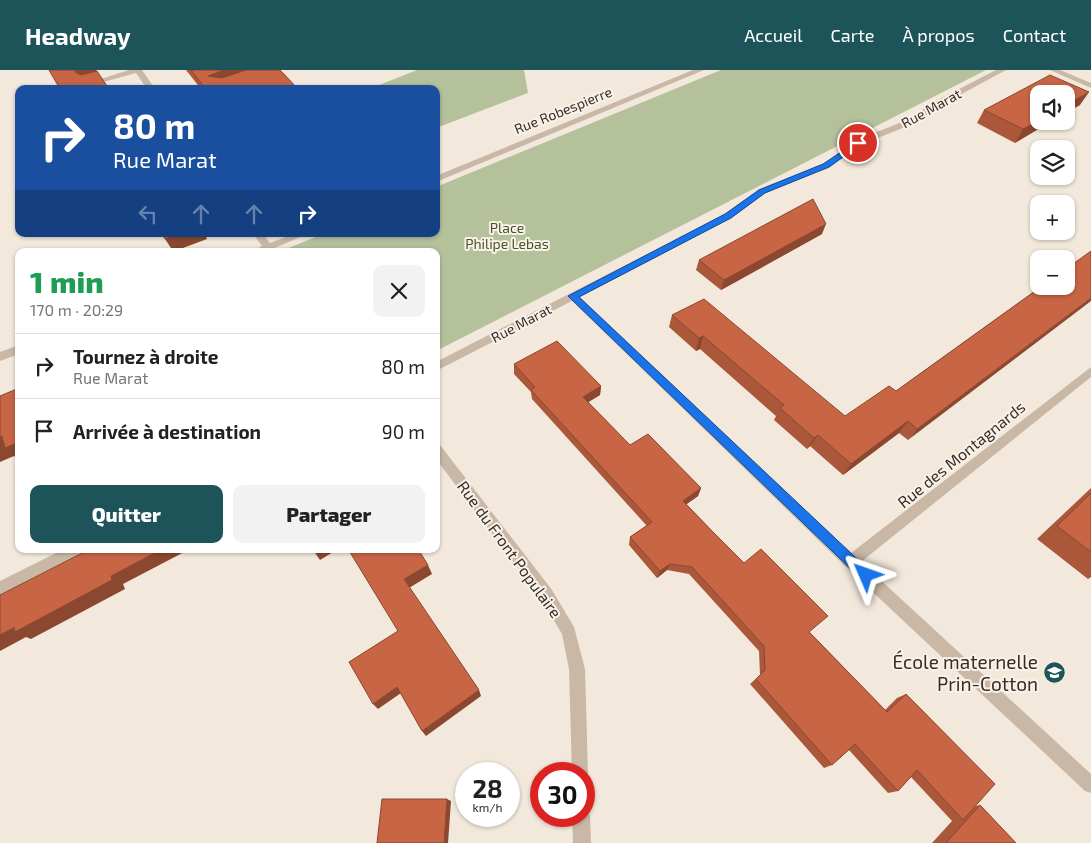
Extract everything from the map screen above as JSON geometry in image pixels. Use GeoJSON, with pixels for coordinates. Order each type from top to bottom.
{"type":"FeatureCollection","features":[{"type":"Feature","properties":{"kind":"street"},"geometry":{"type":"LineString","coordinates":[[88,84],[137,70],[148,85]]}},
{"type":"Feature","properties":{"kind":"street","name":"Rue Marat"},"geometry":{"type":"LineString","coordinates":[[440,365],[728,216],[762,191],[826,166],[858,143],[920,118],[929,108],[1002,70]]}},
{"type":"Feature","properties":{"kind":"street"},"geometry":{"type":"LineString","coordinates":[[1054,70],[1091,86]]}},
{"type":"Feature","properties":{"kind":"street","name":"Rue Robespierre"},"geometry":{"type":"LineString","coordinates":[[440,177],[694,71]]}},
{"type":"Feature","properties":{"kind":"street"},"geometry":{"type":"LineString","coordinates":[[267,248],[294,237]]}},
{"type":"Feature","properties":{"kind":"street"},"geometry":{"type":"LineString","coordinates":[[573,296],[851,562],[1091,785]]}},
{"type":"Feature","properties":{"kind":"street"},"geometry":{"type":"LineString","coordinates":[[0,357],[15,351]]}},
{"type":"Feature","properties":{"kind":"street","name":"Rue des Montagnards"},"geometry":{"type":"LineString","coordinates":[[851,562],[1091,371]]}},
{"type":"Feature","properties":{"kind":"street","name":"Rue du Front Populaire"},"geometry":{"type":"LineString","coordinates":[[440,454],[547,595],[569,632],[577,669],[580,762]]}},
{"type":"Feature","properties":{"kind":"street"},"geometry":{"type":"LineString","coordinates":[[0,588],[69,553]]}},
{"type":"Feature","properties":{"kind":"street"},"geometry":{"type":"LineString","coordinates":[[581,827],[582,843]]}},
{"type":"Feature","properties":{"kind":"green space"},"geometry":{"type":"Polygon","coordinates":[[[417,70],[524,70],[528,93],[440,126],[440,85],[379,85],[417,70]]]}},
{"type":"Feature","properties":{"kind":"green space","name":"Place Philipe Lebas"},"geometry":{"type":"Polygon","coordinates":[[[721,70],[986,70],[440,349],[440,248],[288,248],[316,237],[440,237],[440,185],[721,70]]]}},
{"type":"Feature","properties":{"kind":"building"},"geometry":{"type":"Polygon","coordinates":[[[49,70],[75,70],[75,72],[81,75],[97,71],[106,85],[58,85],[49,70]]]}},
{"type":"Feature","properties":{"kind":"building"},"geometry":{"type":"Polygon","coordinates":[[[191,70],[224,70],[208,76],[222,78],[246,70],[280,70],[294,85],[203,85],[191,70]]]}},
{"type":"Feature","properties":{"kind":"building"},"geometry":{"type":"Polygon","coordinates":[[[1050,75],[1073,85],[1031,85],[1050,75]]]}},
{"type":"Feature","properties":{"kind":"building"},"geometry":{"type":"Polygon","coordinates":[[[1030,86],[1030,126],[1023,129],[984,110],[1030,86]]]}},
{"type":"Feature","properties":{"kind":"building"},"geometry":{"type":"Polygon","coordinates":[[[1075,86],[1089,92],[1075,100],[1075,86]]]}},
{"type":"Feature","properties":{"kind":"building"},"geometry":{"type":"Polygon","coordinates":[[[813,199],[826,224],[724,280],[699,260],[813,199]]]}},
{"type":"Feature","properties":{"kind":"building"},"geometry":{"type":"Polygon","coordinates":[[[1091,251],[1091,298],[917,429],[908,421],[851,464],[818,435],[814,438],[780,408],[784,405],[703,336],[699,338],[672,315],[704,299],[845,416],[889,386],[896,391],[1030,295],[1075,295],[1075,263],[1091,251]]]}},
{"type":"Feature","properties":{"kind":"building"},"geometry":{"type":"Polygon","coordinates":[[[557,341],[601,386],[583,397],[630,445],[648,434],[701,488],[683,501],[713,532],[744,563],[761,549],[828,616],[809,632],[887,712],[906,694],[995,784],[963,820],[917,770],[898,791],[855,744],[832,765],[756,679],[765,670],[764,646],[692,567],[670,564],[660,571],[630,537],[652,522],[531,390],[535,387],[514,364],[557,341]]]}},
{"type":"Feature","properties":{"kind":"building"},"geometry":{"type":"Polygon","coordinates":[[[15,390],[15,444],[5,448],[2,436],[0,437],[0,396],[15,390]]]}},
{"type":"Feature","properties":{"kind":"building"},"geometry":{"type":"Polygon","coordinates":[[[1091,493],[1091,552],[1057,526],[1091,493]]]}},
{"type":"Feature","properties":{"kind":"building"},"geometry":{"type":"Polygon","coordinates":[[[82,553],[154,553],[111,576],[112,580],[15,632],[14,627],[0,635],[0,595],[82,553]]]}},
{"type":"Feature","properties":{"kind":"building"},"geometry":{"type":"Polygon","coordinates":[[[350,553],[420,553],[428,565],[404,579],[479,690],[422,731],[397,687],[373,704],[349,662],[398,631],[350,553]]]}},
{"type":"Feature","properties":{"kind":"building"},"geometry":{"type":"Polygon","coordinates":[[[382,799],[447,799],[444,843],[377,843],[382,799]]]}},
{"type":"Feature","properties":{"kind":"building"},"geometry":{"type":"Polygon","coordinates":[[[980,805],[1016,843],[946,843],[980,805]]]}},
{"type":"Feature","properties":{"kind":"place","name":"École maternelle Prin-Cotton"},"geometry":{"type":"Point","coordinates":[1054,672]}},
{"type":"Feature","properties":{"kind":"route"},"geometry":{"type":"LineString","coordinates":[[858,143],[826,166],[762,191],[728,216],[573,296],[866,575]]}}]}
